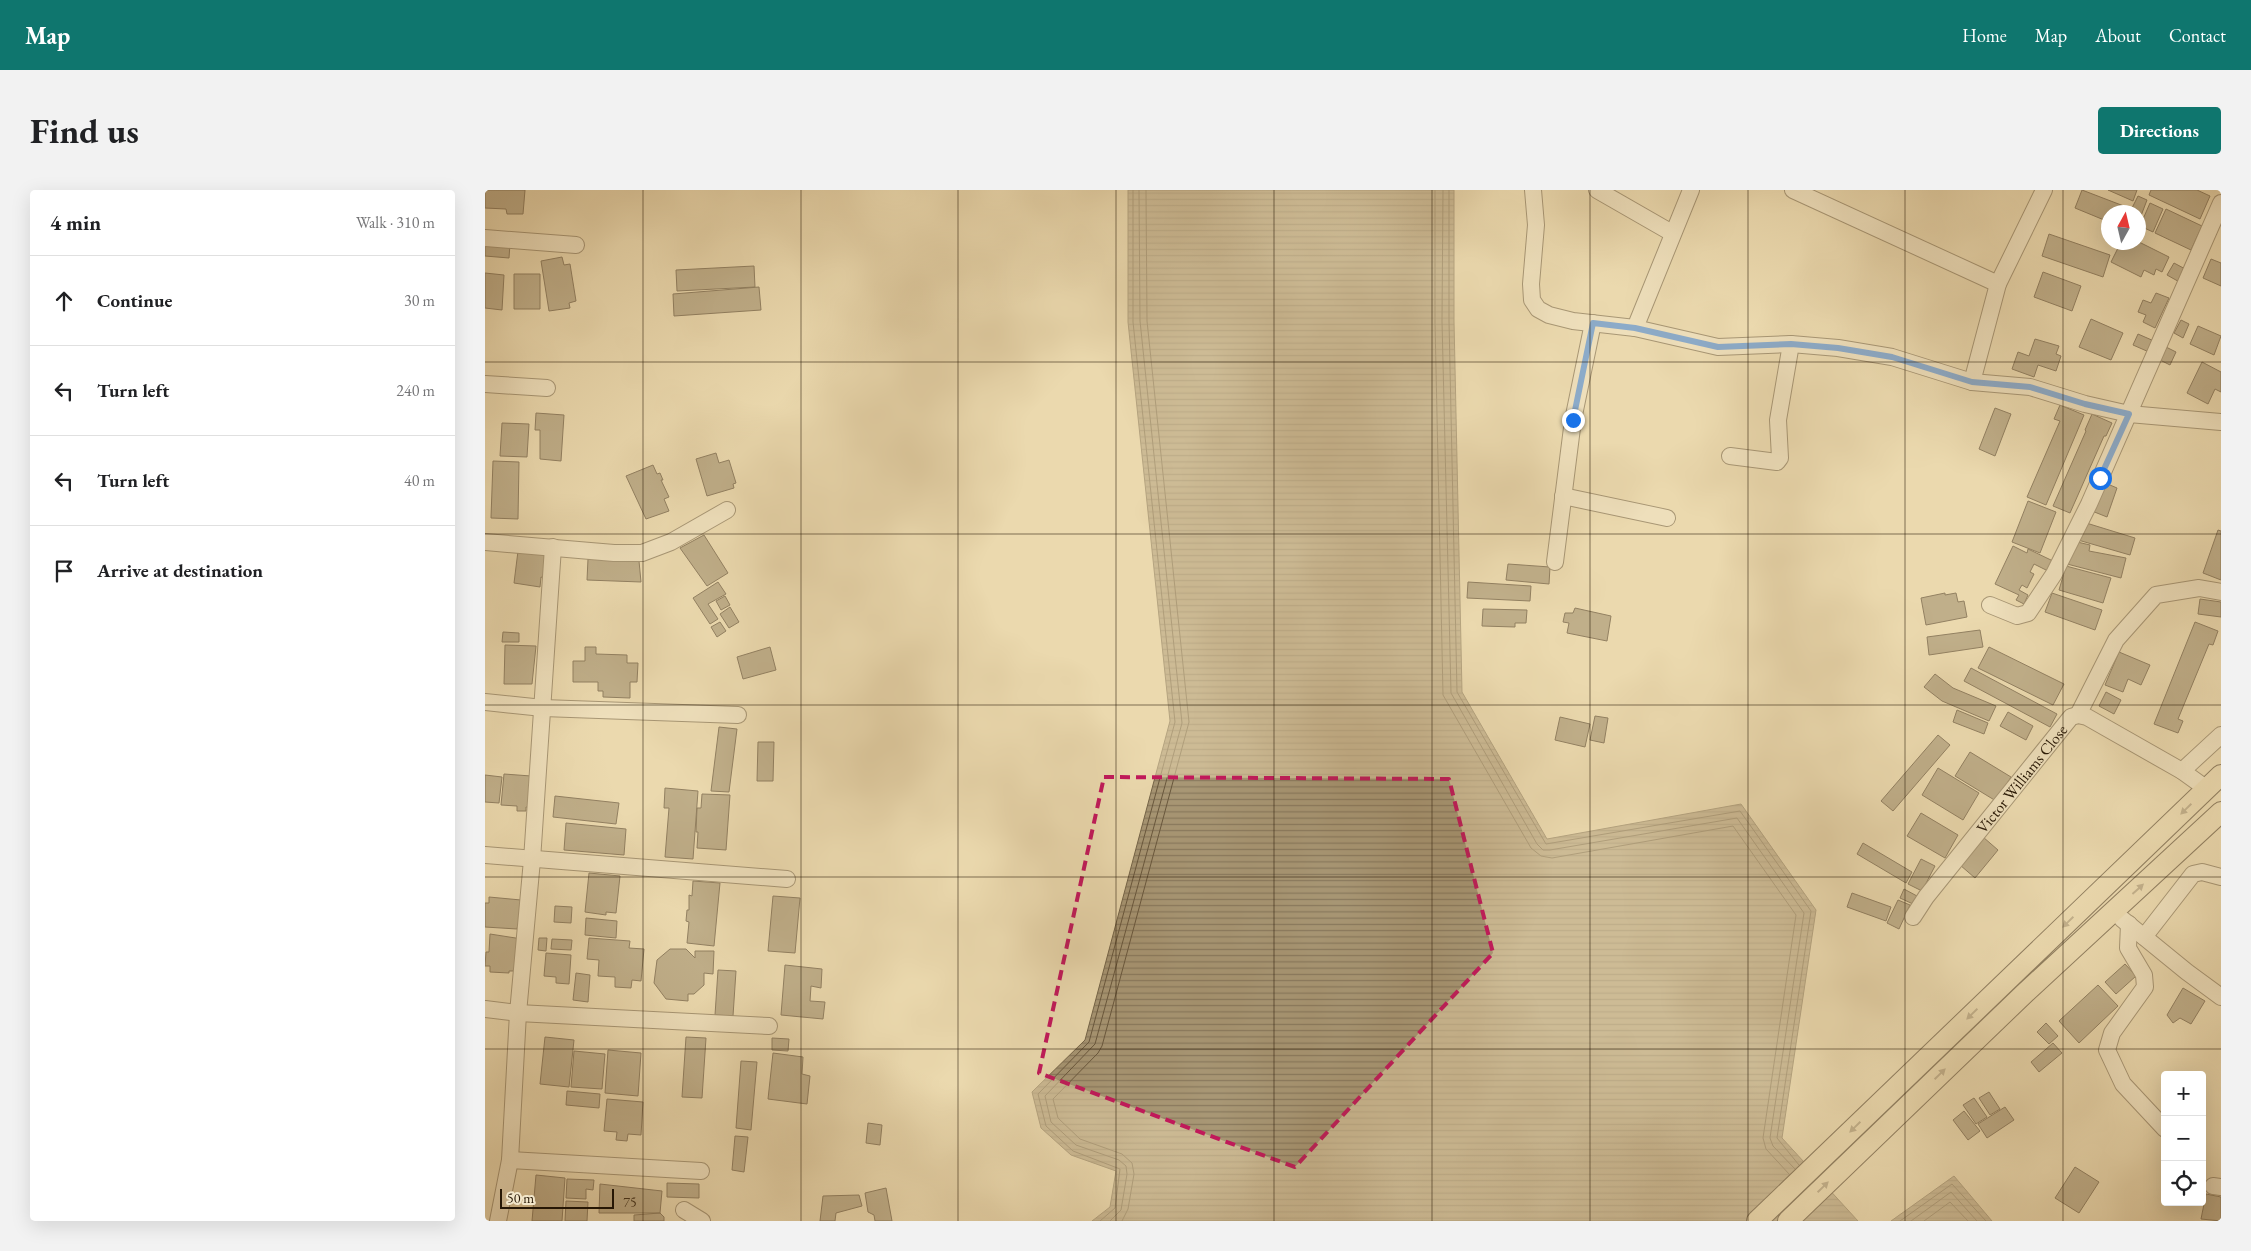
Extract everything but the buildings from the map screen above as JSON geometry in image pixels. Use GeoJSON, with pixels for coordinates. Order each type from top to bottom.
{"type":"FeatureCollection","features":[{"type":"Feature","properties":{"kind":"main road"},"geometry":{"type":"LineString","coordinates":[[1757,1221],[2214,782]]}},
{"type":"Feature","properties":{"kind":"main road"},"geometry":{"type":"LineString","coordinates":[[1788,1221],[2025,993],[2221,812]]}},
{"type":"Feature","properties":{"kind":"street"},"geometry":{"type":"LineString","coordinates":[[1533,190],[1536,225],[1531,284],[1532,300],[1538,309],[1549,315],[1635,328],[1718,347],[1791,344],[1838,348],[1892,357],[1972,382],[2030,387],[2085,404],[2129,414],[2221,422]]}},
{"type":"Feature","properties":{"kind":"street"},"geometry":{"type":"LineString","coordinates":[[1597,190],[1672,233]]}},
{"type":"Feature","properties":{"kind":"street"},"geometry":{"type":"LineString","coordinates":[[1635,328],[1691,190]]}},
{"type":"Feature","properties":{"kind":"street"},"geometry":{"type":"LineString","coordinates":[[1793,190],[1998,284]]}},
{"type":"Feature","properties":{"kind":"street"},"geometry":{"type":"LineString","coordinates":[[1972,382],[1998,284],[2044,190]]}},
{"type":"Feature","properties":{"kind":"street"},"geometry":{"type":"LineString","coordinates":[[1990,605],[2017,616],[2028,613],[2054,574],[2089,504],[2221,204]]}},
{"type":"Feature","properties":{"kind":"street"},"geometry":{"type":"LineString","coordinates":[[485,238],[576,245]]}},
{"type":"Feature","properties":{"kind":"street"},"geometry":{"type":"LineString","coordinates":[[1555,562],[1573,420],[1593,323]]}},
{"type":"Feature","properties":{"kind":"street"},"geometry":{"type":"LineString","coordinates":[[1730,456],[1777,462],[1780,458],[1778,420],[1791,344]]}},
{"type":"Feature","properties":{"kind":"street"},"geometry":{"type":"LineString","coordinates":[[485,384],[547,388]]}},
{"type":"Feature","properties":{"kind":"street"},"geometry":{"type":"LineString","coordinates":[[1563,496],[1667,518]]}},
{"type":"Feature","properties":{"kind":"street"},"geometry":{"type":"LineString","coordinates":[[485,542],[614,553],[642,553],[671,542],[727,510]]}},
{"type":"Feature","properties":{"kind":"street"},"geometry":{"type":"LineString","coordinates":[[498,1221],[510,1160],[518,1013],[543,708],[553,547]]}},
{"type":"Feature","properties":{"kind":"street"},"geometry":{"type":"LineString","coordinates":[[2078,715],[2116,640],[2157,595],[2199,588],[2221,592]]}},
{"type":"Feature","properties":{"kind":"street"},"geometry":{"type":"LineString","coordinates":[[485,702],[543,708],[737,715]]}},
{"type":"Feature","properties":{"kind":"street","name":"Victor Williams Close"},"geometry":{"type":"LineString","coordinates":[[1913,917],[1926,897],[2071,717],[2078,715],[2087,717],[2182,771],[2214,782]]}},
{"type":"Feature","properties":{"kind":"street"},"geometry":{"type":"LineString","coordinates":[[2182,771],[2221,735]]}},
{"type":"Feature","properties":{"kind":"street"},"geometry":{"type":"LineString","coordinates":[[485,855],[787,879]]}},
{"type":"Feature","properties":{"kind":"street"},"geometry":{"type":"LineString","coordinates":[[2144,937],[2193,874],[2203,872],[2221,877]]}},
{"type":"Feature","properties":{"kind":"street"},"geometry":{"type":"LineString","coordinates":[[2113,911],[2221,997]]}},
{"type":"Feature","properties":{"kind":"street"},"geometry":{"type":"LineString","coordinates":[[2129,924],[2128,948],[2145,975],[2145,988],[2112,1033],[2107,1050],[2123,1084],[2161,1125]]}},
{"type":"Feature","properties":{"kind":"street"},"geometry":{"type":"LineString","coordinates":[[485,1008],[518,1013],[769,1026]]}},
{"type":"Feature","properties":{"kind":"street"},"geometry":{"type":"LineString","coordinates":[[510,1160],[701,1171]]}},
{"type":"Feature","properties":{"kind":"street"},"geometry":{"type":"LineString","coordinates":[[684,1210],[702,1221]]}},
{"type":"Feature","properties":{"kind":"highlighted area"},"geometry":{"type":"Polygon","coordinates":[[[1104,777],[1449,779],[1493,953],[1295,1167],[1039,1073],[1104,777]]]}},
{"type":"Feature","properties":{"kind":"water"},"geometry":{"type":"Polygon","coordinates":[[[1128,190],[1454,190],[1454,321],[1462,692],[1547,839],[1741,804],[1816,910],[1782,1138],[1858,1221],[1092,1221],[1110,1207],[1116,1171],[1071,1155],[1041,1128],[1032,1092],[1085,1040],[1170,721],[1128,322],[1128,190]]]}},
{"type":"Feature","properties":{"kind":"water"},"geometry":{"type":"Polygon","coordinates":[[[1954,1176],[1992,1221],[1891,1221],[1954,1176]]]}},
{"type":"Feature","properties":{"kind":"route"},"geometry":{"type":"LineString","coordinates":[[1573,420],[1593,323],[1635,328],[1718,347],[1791,344],[1838,348],[1892,357],[1972,382],[2030,387],[2085,404],[2129,414],[2100,478]]}}]}
